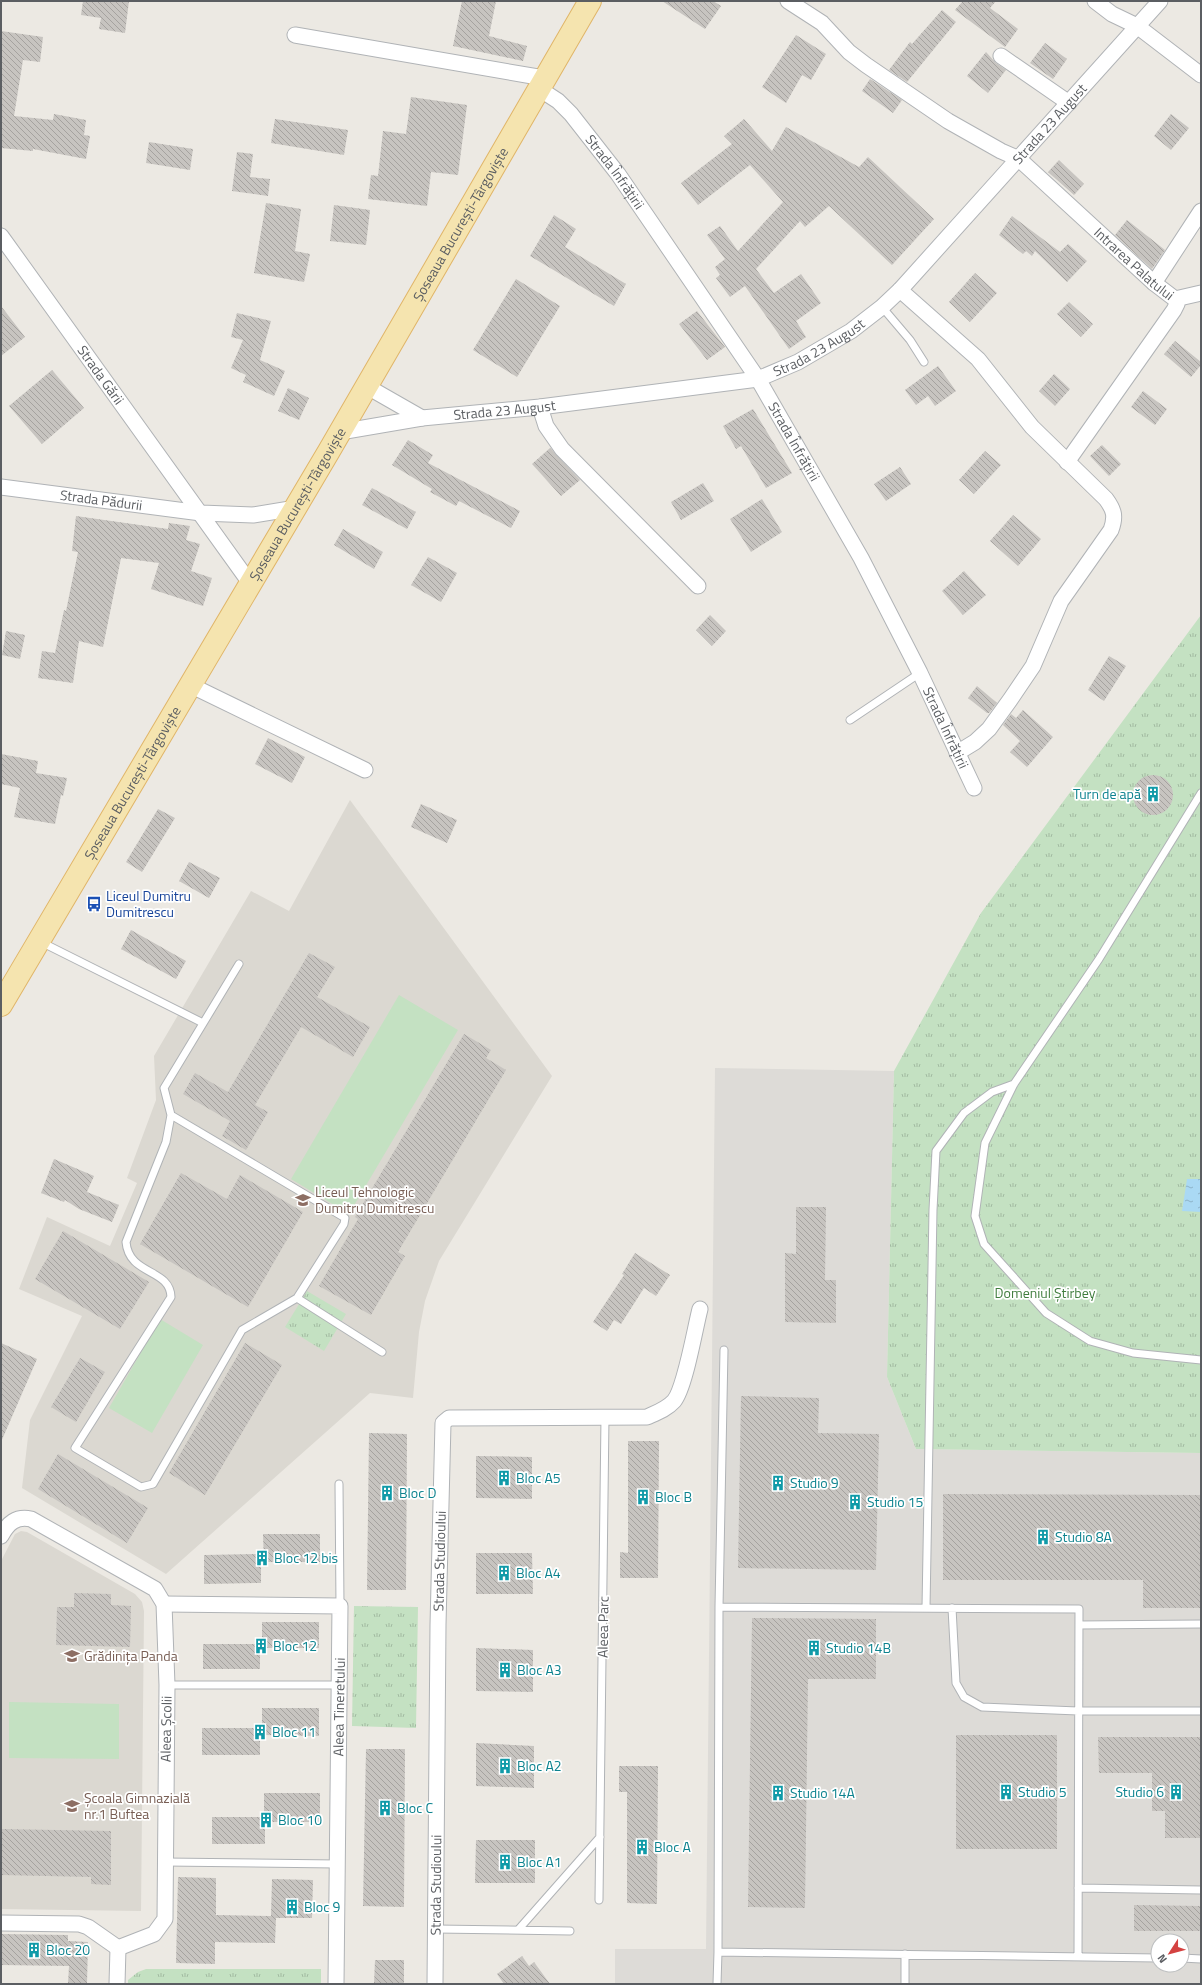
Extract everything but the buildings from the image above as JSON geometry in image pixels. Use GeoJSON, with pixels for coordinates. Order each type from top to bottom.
{"type":"FeatureCollection","features":[{"type":"Feature","properties":{"kind":"main road","name":"Șoseaua București-Târgoviște"},"geometry":{"type":"LineString","coordinates":[[1,1005],[250,582],[296,508],[541,83],[590,1]]}},
{"type":"Feature","properties":{"kind":"street","name":"Intrarea Palatului"},"geometry":{"type":"LineString","coordinates":[[788,1],[822,23],[849,52],[866,65],[948,121],[1001,151],[1019,159],[1154,283],[1175,299],[1177,304],[1174,310],[1067,462]]}},
{"type":"Feature","properties":{"kind":"street"},"geometry":{"type":"LineString","coordinates":[[1095,1],[1112,14],[1137,26],[1201,75]]}},
{"type":"Feature","properties":{"kind":"street","name":"Strada 23 August"},"geometry":{"type":"LineString","coordinates":[[340,432],[422,418],[540,407],[758,379],[778,372],[821,350],[851,331],[882,307],[900,290],[1160,1]]}},
{"type":"Feature","properties":{"kind":"street","name":"Strada Înfrățirii"},"geometry":{"type":"LineString","coordinates":[[295,35],[541,83],[571,114],[618,174],[758,379],[861,558],[920,673],[974,788]]}},
{"type":"Feature","properties":{"kind":"street"},"geometry":{"type":"LineString","coordinates":[[1001,56],[1069,103]]}},
{"type":"Feature","properties":{"kind":"street"},"geometry":{"type":"LineString","coordinates":[[1154,283],[1201,211]]}},
{"type":"Feature","properties":{"kind":"street","name":"Strada Gării"},"geometry":{"type":"LineString","coordinates":[[1,236],[250,582]]}},
{"type":"Feature","properties":{"kind":"street"},"geometry":{"type":"LineString","coordinates":[[900,290],[978,359],[1032,427],[1106,499],[1113,510],[1115,520],[1112,530],[1061,601],[1033,666],[1010,700],[989,729],[975,742],[957,753]]}},
{"type":"Feature","properties":{"kind":"street"},"geometry":{"type":"LineString","coordinates":[[1175,299],[1201,293]]}},
{"type":"Feature","properties":{"kind":"street"},"geometry":{"type":"LineString","coordinates":[[366,386],[422,418]]}},
{"type":"Feature","properties":{"kind":"street"},"geometry":{"type":"LineString","coordinates":[[540,407],[546,426],[562,449],[698,586]]}},
{"type":"Feature","properties":{"kind":"street","name":"Strada Pădurii"},"geometry":{"type":"LineString","coordinates":[[1,488],[201,513],[253,515],[296,508]]}},
{"type":"Feature","properties":{"kind":"street"},"geometry":{"type":"LineString","coordinates":[[190,685],[365,770]]}},
{"type":"Feature","properties":{"kind":"street","name":"Strada Studioului"},"geometry":{"type":"LineString","coordinates":[[435,1984],[438,1625],[443,1423],[449,1418],[605,1416],[647,1417],[662,1411],[674,1401],[680,1388],[700,1309]]}},
{"type":"Feature","properties":{"kind":"street"},"geometry":{"type":"LineString","coordinates":[[1,1536],[8,1525],[15,1519],[22,1518],[31,1520],[155,1589],[164,1604],[340,1606]]}},
{"type":"Feature","properties":{"kind":"street","name":"Aleea Școlii"},"geometry":{"type":"LineString","coordinates":[[118,1948],[154,1934],[166,1919],[165,1862],[167,1685],[164,1604]]}},
{"type":"Feature","properties":{"kind":"street","name":"Aleea Tineretului"},"geometry":{"type":"LineString","coordinates":[[336,1984],[340,1606]]}},
{"type":"Feature","properties":{"kind":"street"},"geometry":{"type":"LineString","coordinates":[[1,1923],[79,1924],[88,1927],[118,1948],[116,1984]]}},
{"type":"Feature","properties":{"kind":"lane"},"geometry":{"type":"LineString","coordinates":[[882,307],[910,340],[924,362]]}},
{"type":"Feature","properties":{"kind":"lane"},"geometry":{"type":"LineString","coordinates":[[850,720],[920,673]]}},
{"type":"Feature","properties":{"kind":"lane"},"geometry":{"type":"LineString","coordinates":[[1201,793],[1099,959],[1014,1084],[985,1143],[975,1216],[984,1244],[1046,1313],[1090,1341],[1133,1353],[1201,1360]]}},
{"type":"Feature","properties":{"kind":"lane"},"geometry":{"type":"LineString","coordinates":[[39,941],[203,1023]]}},
{"type":"Feature","properties":{"kind":"lane"},"geometry":{"type":"LineString","coordinates":[[171,1115],[345,1218],[344,1224],[297,1298],[242,1330],[153,1484],[141,1487],[75,1448],[171,1297],[171,1288],[165,1281],[133,1262],[127,1253],[126,1242],[166,1142],[171,1115],[164,1088],[239,964]]}},
{"type":"Feature","properties":{"kind":"lane"},"geometry":{"type":"LineString","coordinates":[[926,1608],[933,1210],[936,1151],[964,1113],[992,1092],[1014,1084]]}},
{"type":"Feature","properties":{"kind":"lane"},"geometry":{"type":"LineString","coordinates":[[297,1298],[382,1352]]}},
{"type":"Feature","properties":{"kind":"lane"},"geometry":{"type":"LineString","coordinates":[[717,1984],[719,1606],[724,1350]]}},
{"type":"Feature","properties":{"kind":"lane","name":"Aleea Parc"},"geometry":{"type":"LineString","coordinates":[[599,1900],[605,1416]]}},
{"type":"Feature","properties":{"kind":"lane"},"geometry":{"type":"LineString","coordinates":[[339,1484],[340,1606]]}},
{"type":"Feature","properties":{"kind":"lane"},"geometry":{"type":"LineString","coordinates":[[719,1606],[1079,1609],[1078,1957]]}},
{"type":"Feature","properties":{"kind":"lane"},"geometry":{"type":"LineString","coordinates":[[952,1608],[956,1683],[964,1697],[982,1707],[1078,1711],[1201,1711]]}},
{"type":"Feature","properties":{"kind":"lane"},"geometry":{"type":"LineString","coordinates":[[1079,1625],[1201,1624]]}},
{"type":"Feature","properties":{"kind":"lane"},"geometry":{"type":"LineString","coordinates":[[167,1685],[339,1685]]}},
{"type":"Feature","properties":{"kind":"lane"},"geometry":{"type":"LineString","coordinates":[[518,1930],[600,1837]]}},
{"type":"Feature","properties":{"kind":"lane"},"geometry":{"type":"LineString","coordinates":[[165,1862],[337,1864]]}},
{"type":"Feature","properties":{"kind":"lane"},"geometry":{"type":"LineString","coordinates":[[1078,1888],[1201,1890]]}},
{"type":"Feature","properties":{"kind":"lane"},"geometry":{"type":"LineString","coordinates":[[436,1929],[570,1931]]}},
{"type":"Feature","properties":{"kind":"lane"},"geometry":{"type":"LineString","coordinates":[[718,1952],[1150,1958]]}},
{"type":"Feature","properties":{"kind":"lane"},"geometry":{"type":"LineString","coordinates":[[905,1954],[905,1984]]}},
{"type":"Feature","properties":{"kind":"lane"},"geometry":{"type":"LineString","coordinates":[[1190,1958],[1201,1958]]}},
{"type":"Feature","properties":{"kind":"shaded area","name":"Liceul Tehnologic Dumitru Dumitrescu"},"geometry":{"type":"Polygon","coordinates":[[[350,800],[552,1076],[439,1261],[425,1301],[419,1332],[413,1398],[370,1393],[166,1574],[22,1488],[30,1420],[82,1316],[19,1289],[47,1217],[110,1246],[137,1183],[127,1178],[156,1100],[154,1056],[251,891],[289,911],[350,800]]]}},
{"type":"Feature","properties":{"kind":"shaded area"},"geometry":{"type":"Polygon","coordinates":[[[715,1068],[894,1071],[887,1377],[916,1449],[1201,1453],[1201,1984],[615,1984],[615,1949],[706,1949],[715,1068]]]}},
{"type":"Feature","properties":{"kind":"shaded area"},"geometry":{"type":"Polygon","coordinates":[[[21,1531],[27,1532],[135,1594],[142,1602],[144,1611],[141,1911],[1,1909],[1,1561],[15,1534],[21,1531]]]}},
{"type":"Feature","properties":{"kind":"green space","name":"Domeniul Știrbey"},"geometry":{"type":"Polygon","coordinates":[[[1201,615],[1201,1453],[916,1449],[887,1377],[894,1071],[981,913],[1201,615]]]}},
{"type":"Feature","properties":{"kind":"green space"},"geometry":{"type":"Polygon","coordinates":[[[399,995],[458,1030],[349,1214],[291,1179],[399,995]]]}},
{"type":"Feature","properties":{"kind":"green space"},"geometry":{"type":"Polygon","coordinates":[[[307,1291],[346,1314],[324,1351],[285,1327],[307,1291]]]}},
{"type":"Feature","properties":{"kind":"green space"},"geometry":{"type":"Polygon","coordinates":[[[160,1319],[203,1345],[152,1433],[109,1408],[160,1319]]]}},
{"type":"Feature","properties":{"kind":"green space"},"geometry":{"type":"Polygon","coordinates":[[[354,1606],[418,1607],[416,1728],[352,1726],[354,1606]]]}},
{"type":"Feature","properties":{"kind":"green space"},"geometry":{"type":"Polygon","coordinates":[[[9,1702],[119,1704],[119,1759],[9,1758],[9,1702]]]}},
{"type":"Feature","properties":{"kind":"green space"},"geometry":{"type":"Polygon","coordinates":[[[146,1969],[321,1969],[321,1984],[128,1984],[128,1980],[138,1972],[146,1969]]]}},
{"type":"Feature","properties":{"kind":"water"},"geometry":{"type":"Polygon","coordinates":[[[1187,1179],[1201,1179],[1201,1212],[1182,1211],[1187,1179]]]}},
{"type":"Feature","properties":{"kind":"place","name":"Turn de apă"},"geometry":{"type":"Point","coordinates":[1153,794]}},
{"type":"Feature","properties":{"kind":"place","name":"Liceul Dumitru Dumitrescu"},"geometry":{"type":"Point","coordinates":[94,904]}},
{"type":"Feature","properties":{"kind":"place","name":"Liceul Tehnologic Dumitru Dumitrescu"},"geometry":{"type":"Point","coordinates":[303,1200]}},
{"type":"Feature","properties":{"kind":"place","name":"Bloc A5"},"geometry":{"type":"Point","coordinates":[504,1478]}},
{"type":"Feature","properties":{"kind":"place","name":"Studio 9"},"geometry":{"type":"Point","coordinates":[778,1483]}},
{"type":"Feature","properties":{"kind":"place","name":"Bloc D"},"geometry":{"type":"Point","coordinates":[387,1493]}},
{"type":"Feature","properties":{"kind":"place","name":"Bloc B"},"geometry":{"type":"Point","coordinates":[643,1497]}},
{"type":"Feature","properties":{"kind":"place","name":"Studio 15"},"geometry":{"type":"Point","coordinates":[855,1502]}},
{"type":"Feature","properties":{"kind":"place","name":"Studio 8A"},"geometry":{"type":"Point","coordinates":[1043,1537]}},
{"type":"Feature","properties":{"kind":"place","name":"Bloc 12 bis"},"geometry":{"type":"Point","coordinates":[262,1558]}},
{"type":"Feature","properties":{"kind":"place","name":"Bloc A4"},"geometry":{"type":"Point","coordinates":[504,1573]}},
{"type":"Feature","properties":{"kind":"place","name":"Bloc 12"},"geometry":{"type":"Point","coordinates":[261,1646]}},
{"type":"Feature","properties":{"kind":"place","name":"Studio 14B"},"geometry":{"type":"Point","coordinates":[814,1648]}},
{"type":"Feature","properties":{"kind":"place","name":"Grădiniţa Panda"},"geometry":{"type":"Point","coordinates":[72,1656]}},
{"type":"Feature","properties":{"kind":"place","name":"Bloc A3"},"geometry":{"type":"Point","coordinates":[505,1670]}},
{"type":"Feature","properties":{"kind":"place","name":"Bloc 11"},"geometry":{"type":"Point","coordinates":[260,1732]}},
{"type":"Feature","properties":{"kind":"place","name":"Bloc A2"},"geometry":{"type":"Point","coordinates":[505,1766]}},
{"type":"Feature","properties":{"kind":"place","name":"Studio 5"},"geometry":{"type":"Point","coordinates":[1006,1792]}},
{"type":"Feature","properties":{"kind":"place","name":"Studio 6"},"geometry":{"type":"Point","coordinates":[1176,1792]}},
{"type":"Feature","properties":{"kind":"place","name":"Studio 14A"},"geometry":{"type":"Point","coordinates":[778,1793]}},
{"type":"Feature","properties":{"kind":"place","name":"Școala Gimnazială nr.1 Buftea"},"geometry":{"type":"Point","coordinates":[72,1806]}},
{"type":"Feature","properties":{"kind":"place","name":"Bloc C"},"geometry":{"type":"Point","coordinates":[385,1808]}},
{"type":"Feature","properties":{"kind":"place","name":"Bloc 10"},"geometry":{"type":"Point","coordinates":[266,1820]}},
{"type":"Feature","properties":{"kind":"place","name":"Bloc A"},"geometry":{"type":"Point","coordinates":[642,1847]}},
{"type":"Feature","properties":{"kind":"place","name":"Bloc A1"},"geometry":{"type":"Point","coordinates":[505,1862]}},
{"type":"Feature","properties":{"kind":"place","name":"Bloc 9"},"geometry":{"type":"Point","coordinates":[292,1907]}},
{"type":"Feature","properties":{"kind":"place","name":"Bloc 20"},"geometry":{"type":"Point","coordinates":[34,1950]}}]}
